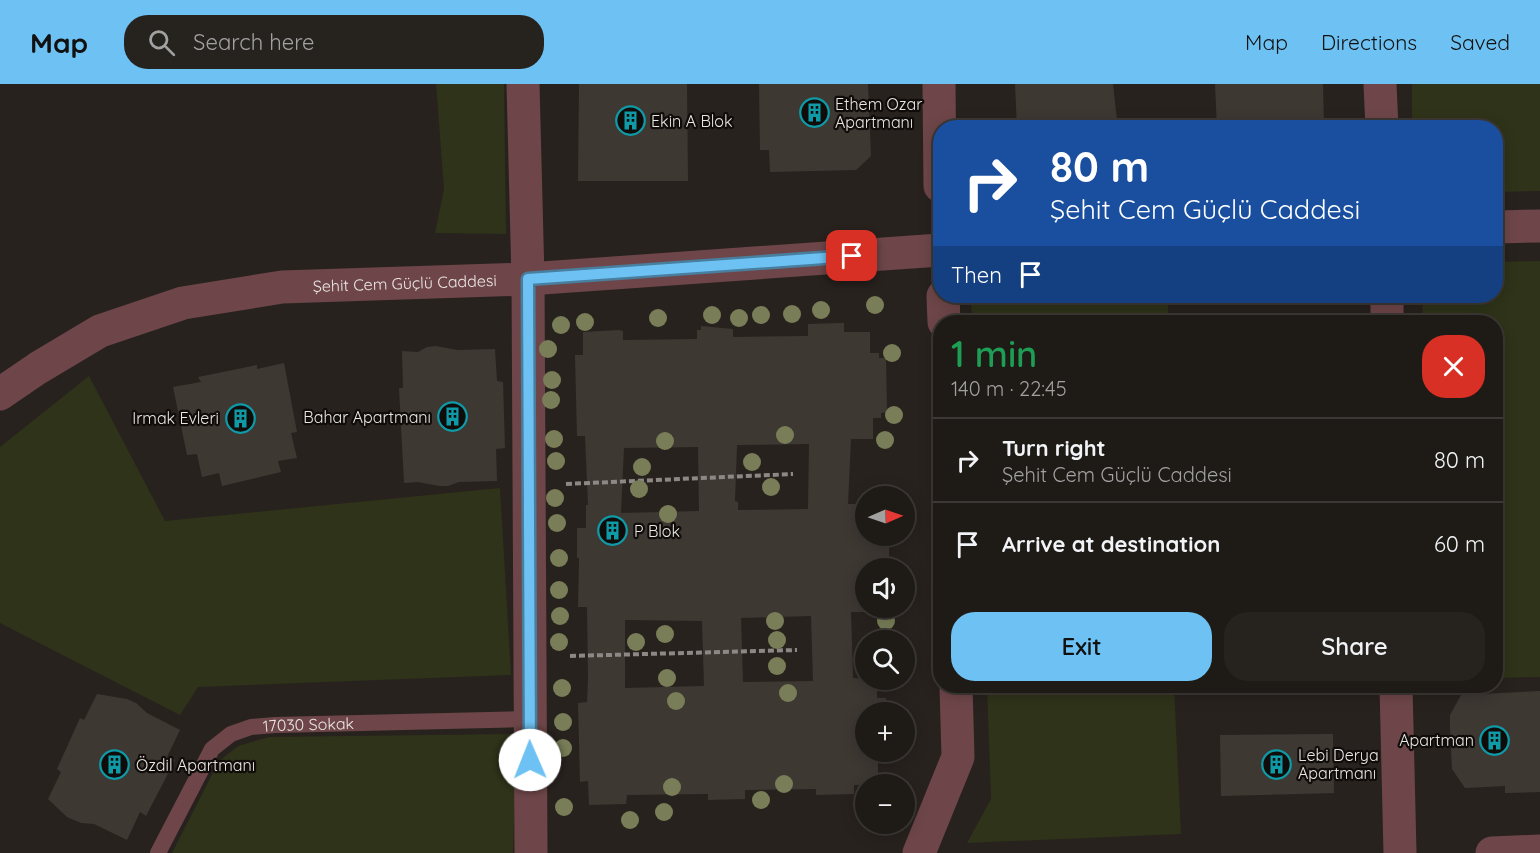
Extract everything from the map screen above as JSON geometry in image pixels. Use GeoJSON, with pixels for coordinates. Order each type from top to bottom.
{"type":"FeatureCollection","features":[{"type":"Feature","properties":{"kind":"street"},"geometry":{"type":"LineString","coordinates":[[523,84],[528,279],[531,853]]}},
{"type":"Feature","properties":{"kind":"street"},"geometry":{"type":"LineString","coordinates":[[939,84],[939,120]]}},
{"type":"Feature","properties":{"kind":"street"},"geometry":{"type":"LineString","coordinates":[[1380,84],[1382,120]]}},
{"type":"Feature","properties":{"kind":"street"},"geometry":{"type":"LineString","coordinates":[[1503,227],[1540,226]]}},
{"type":"Feature","properties":{"kind":"street","name":"Şehit Cem Güçlü Caddesi"},"geometry":{"type":"LineString","coordinates":[[0,394],[100,331],[183,303],[282,287],[528,279],[933,250]]}},
{"type":"Feature","properties":{"kind":"street"},"geometry":{"type":"LineString","coordinates":[[919,853],[958,757],[956,693]]}},
{"type":"Feature","properties":{"kind":"street"},"geometry":{"type":"LineString","coordinates":[[1396,693],[1400,853]]}},
{"type":"Feature","properties":{"kind":"street"},"geometry":{"type":"LineString","coordinates":[[1492,853],[1540,851]]}},
{"type":"Feature","properties":{"kind":"lane","name":"17030 Sokak"},"geometry":{"type":"LineString","coordinates":[[158,853],[212,749],[231,734],[251,727],[275,725],[530,719]]}},
{"type":"Feature","properties":{"kind":"path"},"geometry":{"type":"LineString","coordinates":[[565,484],[793,474]]}},
{"type":"Feature","properties":{"kind":"path"},"geometry":{"type":"LineString","coordinates":[[570,657],[797,650]]}},
{"type":"Feature","properties":{"kind":"green space"},"geometry":{"type":"Polygon","coordinates":[[[436,84],[504,84],[506,234],[435,233],[444,189],[436,84]]]}},
{"type":"Feature","properties":{"kind":"green space"},"geometry":{"type":"Polygon","coordinates":[[[1412,84],[1540,84],[1540,191],[1503,192],[1503,120],[1412,120],[1412,84]]]}},
{"type":"Feature","properties":{"kind":"green space"},"geometry":{"type":"Polygon","coordinates":[[[1540,261],[1540,677],[1503,678],[1503,315],[1423,315],[1422,303],[1503,303],[1503,262],[1540,261]]]}},
{"type":"Feature","properties":{"kind":"green space"},"geometry":{"type":"Polygon","coordinates":[[[971,303],[1168,303],[1168,315],[972,315],[971,303]]]}},
{"type":"Feature","properties":{"kind":"green space"},"geometry":{"type":"Polygon","coordinates":[[[89,376],[165,521],[500,488],[511,675],[198,687],[180,715],[0,623],[0,447],[89,376]]]}},
{"type":"Feature","properties":{"kind":"green space"},"geometry":{"type":"Polygon","coordinates":[[[987,693],[1174,693],[1181,834],[967,843],[991,799],[987,693]]]}},
{"type":"Feature","properties":{"kind":"green space"},"geometry":{"type":"Polygon","coordinates":[[[517,734],[513,853],[172,853],[219,761],[238,746],[269,737],[517,734]]]}},
{"type":"Feature","properties":{"kind":"building","name":"Ekin A Blok"},"geometry":{"type":"Polygon","coordinates":[[[579,84],[687,84],[688,181],[578,181],[579,84]]]}},
{"type":"Feature","properties":{"kind":"building","name":"Ethem Ozar Apartmanı"},"geometry":{"type":"Polygon","coordinates":[[[759,84],[868,84],[871,156],[856,170],[770,172],[769,150],[760,150],[759,84]]]}},
{"type":"Feature","properties":{"kind":"building"},"geometry":{"type":"Polygon","coordinates":[[[1015,84],[1113,84],[1117,120],[1017,120],[1015,84]]]}},
{"type":"Feature","properties":{"kind":"building"},"geometry":{"type":"Polygon","coordinates":[[[1215,84],[1323,84],[1324,120],[1217,120],[1215,84]]]}},
{"type":"Feature","properties":{"kind":"building"},"geometry":{"type":"Polygon","coordinates":[[[844,323],[844,332],[870,332],[870,353],[879,353],[879,358],[886,358],[887,412],[881,413],[881,418],[873,418],[873,439],[851,439],[848,504],[855,504],[855,546],[889,546],[889,558],[855,558],[855,612],[851,612],[855,690],[877,690],[877,698],[886,698],[886,702],[855,702],[855,762],[887,763],[878,763],[878,774],[855,774],[854,794],[816,795],[816,789],[745,790],[745,799],[708,800],[708,794],[627,795],[626,804],[589,805],[588,781],[580,782],[578,703],[587,702],[588,679],[587,607],[578,607],[579,558],[577,558],[577,528],[586,528],[586,505],[588,505],[585,436],[577,436],[575,355],[583,355],[583,332],[619,330],[623,331],[623,340],[697,339],[697,330],[701,330],[701,326],[733,329],[733,337],[808,336],[808,324],[844,323]],[[809,444],[737,445],[735,501],[738,502],[738,510],[808,509],[809,444]],[[698,447],[624,448],[621,513],[699,511],[698,447]],[[811,616],[741,618],[743,682],[813,681],[811,616]],[[625,620],[625,688],[704,686],[702,621],[625,620]]]}},
{"type":"Feature","properties":{"kind":"building","name":"Bahar Apartmanı"},"geometry":{"type":"Polygon","coordinates":[[[436,346],[457,350],[495,349],[497,381],[503,382],[505,448],[496,449],[497,481],[459,482],[448,486],[418,482],[404,483],[399,388],[403,388],[402,351],[418,352],[427,347],[436,346]]]}},
{"type":"Feature","properties":{"kind":"building","name":"Irmak Evleri"},"geometry":{"type":"Polygon","coordinates":[[[284,363],[297,432],[291,433],[297,458],[278,461],[281,472],[222,486],[219,473],[202,477],[197,454],[187,455],[173,387],[201,382],[198,377],[257,365],[257,369],[284,363]]]}},
{"type":"Feature","properties":{"kind":"building","name":"Apartman"},"geometry":{"type":"Polygon","coordinates":[[[1540,691],[1540,792],[1505,793],[1505,786],[1465,788],[1452,769],[1450,715],[1461,695],[1540,691]]]}},
{"type":"Feature","properties":{"kind":"building","name":"Özdil Apartmanı"},"geometry":{"type":"Polygon","coordinates":[[[97,694],[127,699],[136,703],[147,713],[180,730],[167,757],[175,760],[146,816],[140,812],[127,840],[94,824],[81,823],[67,817],[48,799],[61,772],[57,769],[80,718],[84,720],[97,694]]]}},
{"type":"Feature","properties":{"kind":"building","name":"Lebi Derya Apartmanı"},"geometry":{"type":"Polygon","coordinates":[[[1333,734],[1334,793],[1221,796],[1220,735],[1333,734]]]}},
{"type":"Feature","properties":{"kind":"place","name":"Ethem Ozar Apartmanı"},"geometry":{"type":"Point","coordinates":[814,113]}},
{"type":"Feature","properties":{"kind":"place","name":"Ekin A Blok"},"geometry":{"type":"Point","coordinates":[630,121]}},
{"type":"Feature","properties":{"kind":"place","name":"Bahar Apartmanı"},"geometry":{"type":"Point","coordinates":[452,417]}},
{"type":"Feature","properties":{"kind":"place","name":"Irmak Evleri"},"geometry":{"type":"Point","coordinates":[240,418]}},
{"type":"Feature","properties":{"kind":"place","name":"P Blok"},"geometry":{"type":"Point","coordinates":[613,531]}},
{"type":"Feature","properties":{"kind":"place","name":"Apartman"},"geometry":{"type":"Point","coordinates":[1495,740]}},
{"type":"Feature","properties":{"kind":"place","name":"Lebi Derya Apartmanı"},"geometry":{"type":"Point","coordinates":[1277,764]}},
{"type":"Feature","properties":{"kind":"place","name":"Özdil Apartmanı"},"geometry":{"type":"Point","coordinates":[115,765]}},
{"type":"Feature","properties":{"kind":"route"},"geometry":{"type":"LineString","coordinates":[[530,760],[528,279],[852,256]]}}]}
